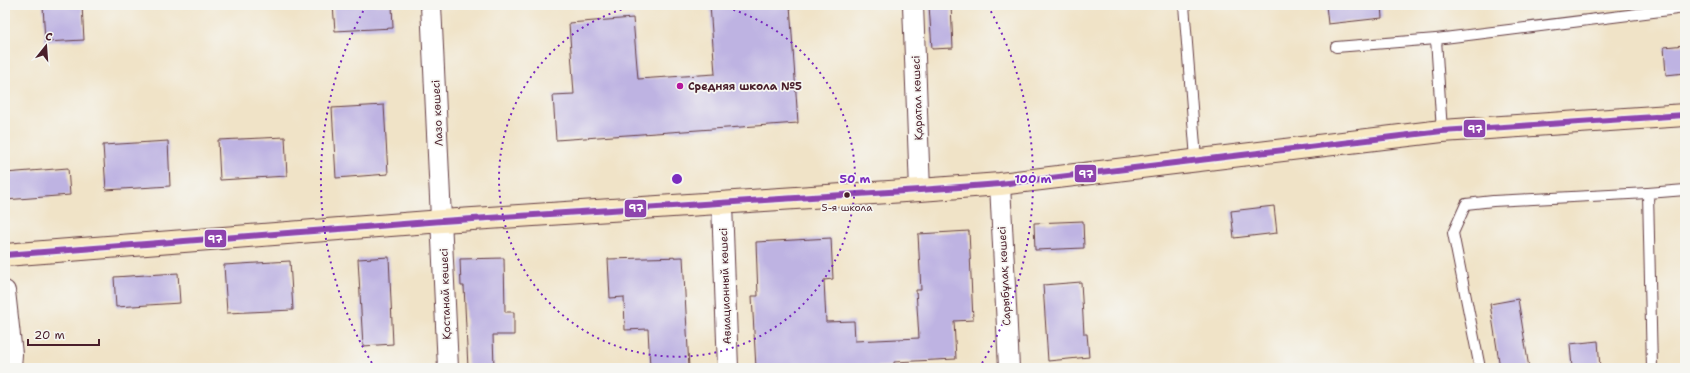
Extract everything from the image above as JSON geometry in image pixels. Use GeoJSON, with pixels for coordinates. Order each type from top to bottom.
{"type":"FeatureCollection","features":[{"type":"Feature","properties":{"kind":"street","name":"Лазо көшесі"},"geometry":{"type":"LineString","coordinates":[[431,5],[442,221]]}},
{"type":"Feature","properties":{"kind":"street","name":"Қаратал көшесі"},"geometry":{"type":"LineString","coordinates":[[913,5],[920,190]]}},
{"type":"Feature","properties":{"kind":"street"},"geometry":{"type":"LineString","coordinates":[[5,255],[442,221],[722,204],[1000,184],[1196,159],[1442,131],[1685,116]]}},
{"type":"Feature","properties":{"kind":"street","name":"Сарыбұлақ көшесі"},"geometry":{"type":"LineString","coordinates":[[1000,184],[1009,368]]}},
{"type":"Feature","properties":{"kind":"street","name":"Авиационный көшесі"},"geometry":{"type":"LineString","coordinates":[[722,204],[728,368]]}},
{"type":"Feature","properties":{"kind":"street","name":"Қостанай көшесі"},"geometry":{"type":"LineString","coordinates":[[442,221],[448,368]]}},
{"type":"Feature","properties":{"kind":"street"},"geometry":{"type":"LineString","coordinates":[[5,291],[9,362]]}},
{"type":"Feature","properties":{"kind":"lane"},"geometry":{"type":"LineString","coordinates":[[1184,5],[1196,159]]}},
{"type":"Feature","properties":{"kind":"lane"},"geometry":{"type":"LineString","coordinates":[[1336,46],[1436,39],[1685,8]]}},
{"type":"Feature","properties":{"kind":"lane"},"geometry":{"type":"LineString","coordinates":[[1436,39],[1442,131]]}},
{"type":"Feature","properties":{"kind":"lane"},"geometry":{"type":"LineString","coordinates":[[1480,368],[1453,233],[1466,204],[1493,201],[1685,190]]}},
{"type":"Feature","properties":{"kind":"lane"},"geometry":{"type":"LineString","coordinates":[[1648,193],[1652,368]]}},
{"type":"Feature","properties":{"kind":"building"},"geometry":{"type":"Polygon","coordinates":[[[43,5],[82,5],[84,40],[45,42],[43,5]]]}},
{"type":"Feature","properties":{"kind":"building"},"geometry":{"type":"Polygon","coordinates":[[[333,5],[392,5],[393,28],[335,31],[333,5]]]}},
{"type":"Feature","properties":{"kind":"building"},"geometry":{"type":"Polygon","coordinates":[[[710,5],[790,5],[798,123],[556,140],[553,95],[574,94],[569,23],[633,18],[638,79],[715,74],[710,5]]]}},
{"type":"Feature","properties":{"kind":"building"},"geometry":{"type":"Polygon","coordinates":[[[929,5],[951,5],[953,48],[932,49],[929,5]]]}},
{"type":"Feature","properties":{"kind":"building"},"geometry":{"type":"Polygon","coordinates":[[[1326,5],[1381,5],[1382,18],[1328,24],[1326,5]]]}},
{"type":"Feature","properties":{"kind":"building"},"geometry":{"type":"Polygon","coordinates":[[[1685,45],[1685,73],[1666,75],[1664,47],[1685,45]]]}},
{"type":"Feature","properties":{"kind":"building"},"geometry":{"type":"Polygon","coordinates":[[[384,105],[388,174],[336,178],[332,108],[384,105]]]}},
{"type":"Feature","properties":{"kind":"building"},"geometry":{"type":"Polygon","coordinates":[[[285,137],[287,176],[220,180],[218,140],[285,137]]]}},
{"type":"Feature","properties":{"kind":"building"},"geometry":{"type":"Polygon","coordinates":[[[168,141],[170,186],[106,190],[103,145],[168,141]]]}},
{"type":"Feature","properties":{"kind":"building"},"geometry":{"type":"Polygon","coordinates":[[[68,168],[70,195],[5,200],[5,173],[68,168]]]}},
{"type":"Feature","properties":{"kind":"building"},"geometry":{"type":"Polygon","coordinates":[[[1274,206],[1277,233],[1234,238],[1231,211],[1274,206]]]}},
{"type":"Feature","properties":{"kind":"building"},"geometry":{"type":"Polygon","coordinates":[[[1083,221],[1084,248],[1035,250],[1034,223],[1083,221]]]}},
{"type":"Feature","properties":{"kind":"building"},"geometry":{"type":"Polygon","coordinates":[[[969,231],[973,320],[954,321],[956,359],[894,362],[894,366],[844,368],[756,368],[752,296],[758,296],[756,242],[831,238],[833,279],[824,280],[826,322],[854,321],[855,341],[919,338],[916,290],[921,290],[918,234],[969,231]]]}},
{"type":"Feature","properties":{"kind":"building"},"geometry":{"type":"Polygon","coordinates":[[[389,257],[393,344],[363,346],[358,259],[389,257]]]}},
{"type":"Feature","properties":{"kind":"building"},"geometry":{"type":"Polygon","coordinates":[[[683,257],[689,368],[650,368],[648,329],[625,330],[624,297],[610,298],[608,259],[683,257]]]}},
{"type":"Feature","properties":{"kind":"building"},"geometry":{"type":"Polygon","coordinates":[[[504,258],[505,312],[514,312],[514,335],[493,335],[494,368],[468,368],[464,286],[461,286],[460,259],[504,258]]]}},
{"type":"Feature","properties":{"kind":"building"},"geometry":{"type":"Polygon","coordinates":[[[290,261],[293,310],[227,313],[224,265],[290,261]]]}},
{"type":"Feature","properties":{"kind":"building"},"geometry":{"type":"Polygon","coordinates":[[[178,273],[180,303],[116,307],[114,277],[178,273]]]}},
{"type":"Feature","properties":{"kind":"building"},"geometry":{"type":"Polygon","coordinates":[[[1081,282],[1084,334],[1087,334],[1089,357],[1048,361],[1043,285],[1081,282]]]}},
{"type":"Feature","properties":{"kind":"building"},"geometry":{"type":"Polygon","coordinates":[[[1518,299],[1529,368],[1500,368],[1490,304],[1518,299]]]}},
{"type":"Feature","properties":{"kind":"building"},"geometry":{"type":"Polygon","coordinates":[[[1598,341],[1600,368],[1572,368],[1570,344],[1598,341]]]}},
{"type":"Feature","properties":{"kind":"transit line","name":"97"},"geometry":{"type":"LineString","coordinates":[[5,255],[442,221],[1000,184],[1442,131],[1685,115]]}},
{"type":"Feature","properties":{"kind":"place","name":"Средняя школа №5"},"geometry":{"type":"Point","coordinates":[680,86]}},
{"type":"Feature","properties":{"kind":"place","name":"5-я школа"},"geometry":{"type":"Point","coordinates":[847,195]}}]}
